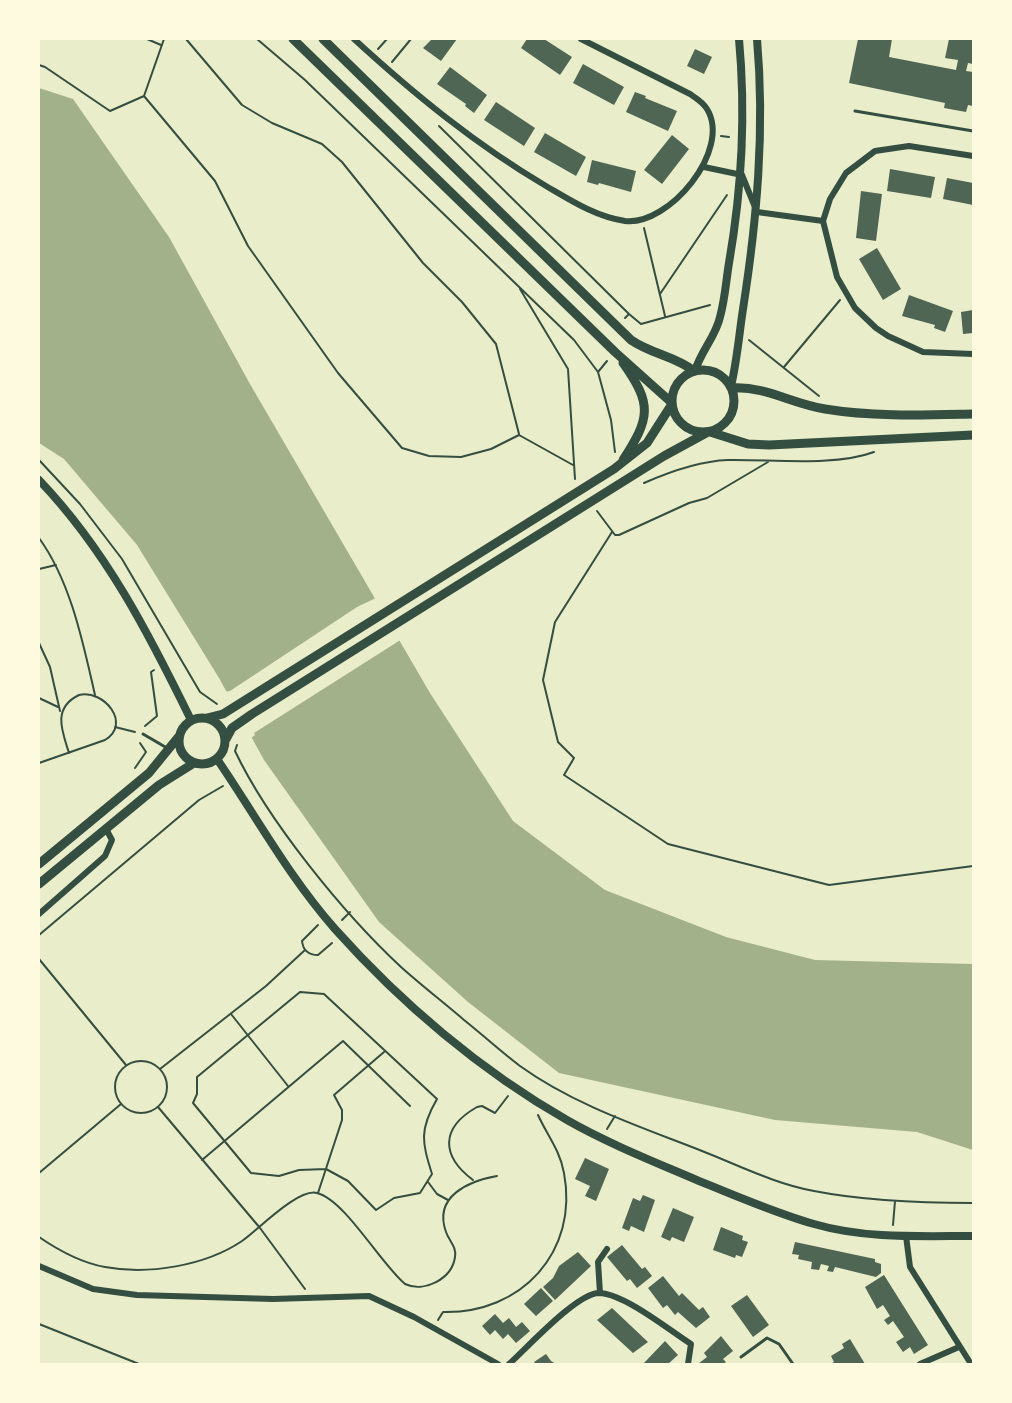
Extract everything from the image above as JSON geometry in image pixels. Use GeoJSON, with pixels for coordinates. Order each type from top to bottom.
{"type":"FeatureCollection","features":[{"type":"Feature","properties":{"kind":"main road"},"geometry":{"type":"LineString","coordinates":[[293,39],[615,352],[672,403],[674,412],[684,426],[691,430],[709,432],[738,442],[769,445],[973,435]]}},
{"type":"Feature","properties":{"kind":"main road"},"geometry":{"type":"LineString","coordinates":[[39,884],[174,773],[194,763],[210,763],[218,759],[232,728],[623,482],[709,432],[722,427],[732,415],[735,401],[731,387],[716,372],[695,371],[681,361],[645,349],[617,326],[323,39]]}},
{"type":"Feature","properties":{"kind":"main road"},"geometry":{"type":"LineString","coordinates":[[615,352],[640,387],[645,403],[645,419],[641,431],[617,466]]}},
{"type":"Feature","properties":{"kind":"main road"},"geometry":{"type":"LineString","coordinates":[[39,864],[149,773],[191,720],[223,714],[617,466],[647,443],[672,403],[677,383],[695,371]]}},
{"type":"Feature","properties":{"kind":"main road"},"geometry":{"type":"LineString","coordinates":[[731,387],[758,388],[825,409],[934,415],[973,414]]}},
{"type":"Feature","properties":{"kind":"main road"},"geometry":{"type":"LineString","coordinates":[[207,718],[221,727],[226,739]]}},
{"type":"Feature","properties":{"kind":"main road"},"geometry":{"type":"LineString","coordinates":[[180,735],[180,748],[194,763]]}},
{"type":"Feature","properties":{"kind":"street"},"geometry":{"type":"LineString","coordinates":[[354,39],[430,107],[474,141],[570,200],[598,213],[625,221],[642,220],[662,210],[681,195],[704,167],[712,131],[710,114],[704,105],[681,89],[581,39]]}},
{"type":"Feature","properties":{"kind":"street"},"geometry":{"type":"LineString","coordinates":[[695,371],[705,346],[720,320],[742,174],[743,80],[739,39]]}},
{"type":"Feature","properties":{"kind":"street"},"geometry":{"type":"LineString","coordinates":[[731,387],[757,212],[761,103],[757,39]]}},
{"type":"Feature","properties":{"kind":"street"},"geometry":{"type":"LineString","coordinates":[[973,156],[909,146],[875,151],[846,173],[830,199],[824,221],[837,277],[855,308],[888,336],[923,352],[973,354]]}},
{"type":"Feature","properties":{"kind":"street"},"geometry":{"type":"LineString","coordinates":[[704,167],[742,174]]}},
{"type":"Feature","properties":{"kind":"street"},"geometry":{"type":"LineString","coordinates":[[742,174],[757,212]]}},
{"type":"Feature","properties":{"kind":"street"},"geometry":{"type":"LineString","coordinates":[[757,212],[824,221]]}},
{"type":"Feature","properties":{"kind":"street"},"geometry":{"type":"LineString","coordinates":[[39,480],[65,508],[102,558],[146,629],[191,720]]}},
{"type":"Feature","properties":{"kind":"street"},"geometry":{"type":"LineString","coordinates":[[218,759],[271,843],[341,935],[413,1006],[462,1048],[541,1105],[602,1139],[729,1193],[815,1225],[906,1236],[973,1236]]}},
{"type":"Feature","properties":{"kind":"street"},"geometry":{"type":"LineString","coordinates":[[39,914],[105,856],[112,840],[106,829]]}},
{"type":"Feature","properties":{"kind":"street"},"geometry":{"type":"LineString","coordinates":[[906,1236],[910,1267],[971,1364]]}},
{"type":"Feature","properties":{"kind":"street"},"geometry":{"type":"LineString","coordinates":[[600,1293],[598,1262],[607,1249]]}},
{"type":"Feature","properties":{"kind":"street"},"geometry":{"type":"LineString","coordinates":[[39,1266],[93,1289],[137,1295],[273,1299],[310,1296],[369,1296],[414,1317],[498,1364]]}},
{"type":"Feature","properties":{"kind":"street"},"geometry":{"type":"LineString","coordinates":[[509,1364],[582,1299],[600,1293],[622,1300],[691,1344],[688,1364]]}},
{"type":"Feature","properties":{"kind":"street"},"geometry":{"type":"LineString","coordinates":[[920,1364],[959,1347]]}},
{"type":"Feature","properties":{"kind":"lane"},"geometry":{"type":"LineString","coordinates":[[855,111],[973,131]]}},
{"type":"Feature","properties":{"kind":"lane"},"geometry":{"type":"LineString","coordinates":[[143,734],[167,748]]}},
{"type":"Feature","properties":{"kind":"lane"},"geometry":{"type":"LineString","coordinates":[[741,1357],[767,1338],[779,1344],[793,1364]]}},
{"type":"Feature","properties":{"kind":"path"},"geometry":{"type":"LineString","coordinates":[[147,39],[161,45]]}},
{"type":"Feature","properties":{"kind":"path"},"geometry":{"type":"LineString","coordinates":[[39,65],[110,111],[144,96],[164,39]]}},
{"type":"Feature","properties":{"kind":"path"},"geometry":{"type":"LineString","coordinates":[[186,39],[242,105],[272,123],[322,144],[342,162],[423,263],[462,302],[496,344],[519,435],[573,465]]}},
{"type":"Feature","properties":{"kind":"path"},"geometry":{"type":"LineString","coordinates":[[257,39],[305,80],[574,340],[598,372],[611,420],[615,451],[612,456]]}},
{"type":"Feature","properties":{"kind":"path"},"geometry":{"type":"LineString","coordinates":[[387,69],[411,39]]}},
{"type":"Feature","properties":{"kind":"path"},"geometry":{"type":"LineString","coordinates":[[144,96],[215,181],[248,246],[338,373],[402,448],[429,456],[460,457],[491,449],[519,435]]}},
{"type":"Feature","properties":{"kind":"path"},"geometry":{"type":"LineString","coordinates":[[430,107],[437,124],[641,324],[714,303],[723,306]]}},
{"type":"Feature","properties":{"kind":"path"},"geometry":{"type":"LineString","coordinates":[[721,136],[729,137]]}},
{"type":"Feature","properties":{"kind":"path"},"geometry":{"type":"LineString","coordinates":[[660,294],[730,190]]}},
{"type":"Feature","properties":{"kind":"path"},"geometry":{"type":"LineString","coordinates":[[648,240],[665,316]]}},
{"type":"Feature","properties":{"kind":"path"},"geometry":{"type":"LineString","coordinates":[[518,286],[568,369],[574,476],[580,486]]}},
{"type":"Feature","properties":{"kind":"path"},"geometry":{"type":"LineString","coordinates":[[783,367],[846,294]]}},
{"type":"Feature","properties":{"kind":"path"},"geometry":{"type":"LineString","coordinates":[[617,326],[629,314]]}},
{"type":"Feature","properties":{"kind":"path"},"geometry":{"type":"LineString","coordinates":[[748,339],[821,397]]}},
{"type":"Feature","properties":{"kind":"path"},"geometry":{"type":"LineString","coordinates":[[598,372],[615,352]]}},
{"type":"Feature","properties":{"kind":"path"},"geometry":{"type":"LineString","coordinates":[[637,486],[678,470],[709,462],[726,460],[768,462],[863,457]]}},
{"type":"Feature","properties":{"kind":"path"},"geometry":{"type":"LineString","coordinates":[[39,460],[80,504],[122,559],[200,692],[217,704]]}},
{"type":"Feature","properties":{"kind":"path"},"geometry":{"type":"LineString","coordinates":[[593,506],[612,532],[620,536],[689,503],[707,498],[768,462]]}},
{"type":"Feature","properties":{"kind":"path"},"geometry":{"type":"LineString","coordinates":[[612,532],[555,622],[543,680],[558,742],[574,758],[564,775],[668,844],[829,885],[973,866]]}},
{"type":"Feature","properties":{"kind":"path"},"geometry":{"type":"LineString","coordinates":[[40,540],[56,565],[86,655],[95,695]]}},
{"type":"Feature","properties":{"kind":"path"},"geometry":{"type":"LineString","coordinates":[[39,569],[56,565]]}},
{"type":"Feature","properties":{"kind":"path"},"geometry":{"type":"LineString","coordinates":[[39,643],[50,667],[60,708],[61,729],[69,753]]}},
{"type":"Feature","properties":{"kind":"path"},"geometry":{"type":"LineString","coordinates":[[137,783],[130,774],[141,762],[146,752],[140,743],[145,726],[157,716],[151,672],[179,654]]}},
{"type":"Feature","properties":{"kind":"path"},"geometry":{"type":"LineString","coordinates":[[39,763],[108,739],[115,727],[112,708],[105,700],[95,695],[84,694],[74,698],[61,714]]}},
{"type":"Feature","properties":{"kind":"path"},"geometry":{"type":"LineString","coordinates":[[39,698],[60,708]]}},
{"type":"Feature","properties":{"kind":"path"},"geometry":{"type":"LineString","coordinates":[[115,727],[143,734]]}},
{"type":"Feature","properties":{"kind":"path"},"geometry":{"type":"LineString","coordinates":[[234,751],[243,770],[309,864],[401,966],[521,1066],[574,1097],[615,1116],[776,1180],[813,1191],[895,1201],[973,1203]]}},
{"type":"Feature","properties":{"kind":"path"},"geometry":{"type":"LineString","coordinates":[[39,935],[199,800],[218,788]]}},
{"type":"Feature","properties":{"kind":"path"},"geometry":{"type":"LineString","coordinates":[[326,917],[302,941],[305,950],[312,955],[318,955],[341,935]]}},
{"type":"Feature","properties":{"kind":"path"},"geometry":{"type":"LineString","coordinates":[[160,1069],[266,986],[305,950]]}},
{"type":"Feature","properties":{"kind":"path"},"geometry":{"type":"LineString","coordinates":[[39,959],[126,1065]]}},
{"type":"Feature","properties":{"kind":"path"},"geometry":{"type":"LineString","coordinates":[[300,992],[324,994],[384,1052],[437,1099],[422,1135],[425,1155],[432,1174],[429,1182],[420,1193],[394,1197],[376,1210],[348,1181],[326,1169],[299,1170],[279,1176],[251,1173],[193,1103],[197,1094],[197,1077],[300,992]]}},
{"type":"Feature","properties":{"kind":"path"},"geometry":{"type":"LineString","coordinates":[[231,1014],[288,1086]]}},
{"type":"Feature","properties":{"kind":"path"},"geometry":{"type":"LineString","coordinates":[[202,1160],[343,1041],[410,1106]]}},
{"type":"Feature","properties":{"kind":"path"},"geometry":{"type":"LineString","coordinates":[[318,1193],[342,1120],[342,1110],[334,1095],[384,1052]]}},
{"type":"Feature","properties":{"kind":"path"},"geometry":{"type":"LineString","coordinates":[[147,1060],[160,1069],[167,1084],[167,1092],[158,1107],[151,1111],[135,1112],[121,1104],[116,1097],[115,1080],[126,1065],[147,1060]]}},
{"type":"Feature","properties":{"kind":"path"},"geometry":{"type":"LineString","coordinates":[[474,1180],[450,1157],[449,1148],[453,1131],[477,1107],[482,1106],[495,1113],[516,1087]]}},
{"type":"Feature","properties":{"kind":"path"},"geometry":{"type":"LineString","coordinates":[[39,1173],[121,1104]]}},
{"type":"Feature","properties":{"kind":"path"},"geometry":{"type":"LineString","coordinates":[[436,1323],[443,1312],[480,1309],[512,1296],[541,1271],[559,1241],[563,1231],[567,1200],[565,1173],[558,1150],[538,1116],[541,1105]]}},
{"type":"Feature","properties":{"kind":"path"},"geometry":{"type":"LineString","coordinates":[[158,1107],[260,1228],[310,1296]]}},
{"type":"Feature","properties":{"kind":"path"},"geometry":{"type":"LineString","coordinates":[[602,1139],[615,1116]]}},
{"type":"Feature","properties":{"kind":"path"},"geometry":{"type":"LineString","coordinates":[[39,1237],[67,1254],[104,1267],[153,1269],[211,1256],[241,1241],[260,1228],[297,1197],[318,1193],[339,1208],[399,1279],[410,1286],[417,1287],[436,1282],[455,1259],[455,1249],[443,1222],[449,1201],[455,1193],[474,1180],[497,1176]]}},
{"type":"Feature","properties":{"kind":"path"},"geometry":{"type":"LineString","coordinates":[[429,1182],[437,1194],[449,1201]]}},
{"type":"Feature","properties":{"kind":"path"},"geometry":{"type":"LineString","coordinates":[[893,1228],[895,1201]]}},
{"type":"Feature","properties":{"kind":"path"},"geometry":{"type":"LineString","coordinates":[[39,1324],[139,1364]]}},
{"type":"Feature","properties":{"kind":"shaded area"},"geometry":{"type":"Polygon","coordinates":[[[39,88],[73,99],[169,237],[250,384],[430,693],[513,821],[605,890],[726,937],[815,960],[973,964],[973,1150],[917,1132],[775,1120],[559,1073],[468,1002],[379,922],[264,760],[219,678],[137,545],[64,459],[39,443],[39,88]]]}},
{"type":"Feature","properties":{"kind":"pier"},"geometry":{"type":"Polygon","coordinates":[[[378,597],[402,639],[254,733],[255,735],[250,739],[224,692],[230,691],[357,607],[378,597]]]}},
{"type":"Feature","properties":{"kind":"building"},"geometry":{"type":"Polygon","coordinates":[[[432,39],[457,39],[441,61],[423,48],[432,39]]]}},
{"type":"Feature","properties":{"kind":"building"},"geometry":{"type":"Polygon","coordinates":[[[527,39],[544,39],[572,57],[560,75],[521,48],[527,39]]]}},
{"type":"Feature","properties":{"kind":"building"},"geometry":{"type":"Polygon","coordinates":[[[858,39],[892,39],[889,57],[956,70],[958,60],[945,58],[949,39],[973,39],[973,64],[968,63],[966,71],[973,72],[973,106],[968,105],[966,112],[944,108],[945,103],[849,83],[858,39]]]}},
{"type":"Feature","properties":{"kind":"building"},"geometry":{"type":"Polygon","coordinates":[[[695,49],[712,57],[704,74],[687,66],[695,49]]]}},
{"type":"Feature","properties":{"kind":"building"},"geometry":{"type":"Polygon","coordinates":[[[583,64],[624,87],[614,105],[573,83],[583,64]]]}},
{"type":"Feature","properties":{"kind":"building"},"geometry":{"type":"Polygon","coordinates":[[[450,67],[487,95],[474,113],[465,106],[466,104],[437,84],[450,67]]]}},
{"type":"Feature","properties":{"kind":"building"},"geometry":{"type":"Polygon","coordinates":[[[635,92],[677,111],[668,131],[626,112],[635,92]]]}},
{"type":"Feature","properties":{"kind":"building"},"geometry":{"type":"Polygon","coordinates":[[[496,102],[535,128],[524,146],[484,120],[496,102]]]}},
{"type":"Feature","properties":{"kind":"building"},"geometry":{"type":"Polygon","coordinates":[[[545,133],[586,157],[576,176],[534,152],[545,133]]]}},
{"type":"Feature","properties":{"kind":"building"},"geometry":{"type":"Polygon","coordinates":[[[672,135],[689,149],[662,184],[644,170],[672,135]]]}},
{"type":"Feature","properties":{"kind":"building"},"geometry":{"type":"Polygon","coordinates":[[[592,160],[636,171],[631,192],[587,182],[592,160]]]}},
{"type":"Feature","properties":{"kind":"building"},"geometry":{"type":"Polygon","coordinates":[[[890,169],[935,177],[931,198],[887,191],[890,169]]]}},
{"type":"Feature","properties":{"kind":"building"},"geometry":{"type":"Polygon","coordinates":[[[947,178],[973,183],[973,205],[943,199],[947,178]]]}},
{"type":"Feature","properties":{"kind":"building"},"geometry":{"type":"Polygon","coordinates":[[[861,191],[882,194],[876,241],[856,238],[861,191]]]}},
{"type":"Feature","properties":{"kind":"building"},"geometry":{"type":"Polygon","coordinates":[[[877,248],[901,289],[883,300],[859,259],[877,248]]]}},
{"type":"Feature","properties":{"kind":"building"},"geometry":{"type":"Polygon","coordinates":[[[909,295],[953,311],[945,332],[934,328],[935,325],[902,316],[909,295]]]}},
{"type":"Feature","properties":{"kind":"building"},"geometry":{"type":"Polygon","coordinates":[[[973,310],[973,333],[963,334],[961,312],[973,310]]]}},
{"type":"Feature","properties":{"kind":"building"},"geometry":{"type":"Polygon","coordinates":[[[585,1158],[609,1169],[596,1201],[585,1196],[590,1186],[575,1179],[585,1158]]]}},
{"type":"Feature","properties":{"kind":"building"},"geometry":{"type":"Polygon","coordinates":[[[643,1195],[655,1200],[644,1232],[631,1226],[629,1231],[622,1228],[633,1198],[640,1201],[643,1195]]]}},
{"type":"Feature","properties":{"kind":"building"},"geometry":{"type":"Polygon","coordinates":[[[673,1208],[694,1217],[684,1242],[672,1237],[670,1241],[661,1237],[673,1208]]]}},
{"type":"Feature","properties":{"kind":"building"},"geometry":{"type":"Polygon","coordinates":[[[721,1227],[743,1236],[742,1240],[748,1242],[742,1257],[736,1255],[735,1258],[713,1250],[721,1227]]]}},
{"type":"Feature","properties":{"kind":"building"},"geometry":{"type":"Polygon","coordinates":[[[795,1242],[875,1259],[875,1262],[881,1264],[881,1273],[876,1277],[835,1267],[833,1272],[827,1271],[829,1266],[821,1264],[819,1270],[811,1269],[812,1262],[798,1259],[799,1255],[792,1254],[795,1242]]]}},
{"type":"Feature","properties":{"kind":"building"},"geometry":{"type":"Polygon","coordinates":[[[622,1245],[642,1269],[645,1267],[652,1276],[637,1288],[630,1279],[627,1281],[607,1257],[622,1245]]]}},
{"type":"Feature","properties":{"kind":"building"},"geometry":{"type":"Polygon","coordinates":[[[578,1252],[591,1266],[555,1300],[543,1287],[553,1278],[559,1266],[578,1252]]]}},
{"type":"Feature","properties":{"kind":"building"},"geometry":{"type":"Polygon","coordinates":[[[884,1275],[928,1345],[914,1354],[910,1347],[903,1352],[896,1342],[904,1337],[893,1321],[888,1325],[884,1320],[890,1316],[883,1305],[877,1309],[865,1287],[884,1275]]]}},
{"type":"Feature","properties":{"kind":"building"},"geometry":{"type":"Polygon","coordinates":[[[663,1276],[679,1296],[682,1293],[699,1310],[703,1307],[710,1317],[696,1328],[678,1312],[675,1315],[667,1305],[663,1308],[648,1288],[663,1276]]]}},
{"type":"Feature","properties":{"kind":"building"},"geometry":{"type":"Polygon","coordinates":[[[541,1288],[553,1301],[536,1316],[524,1304],[541,1288]]]}},
{"type":"Feature","properties":{"kind":"building"},"geometry":{"type":"Polygon","coordinates":[[[747,1295],[769,1325],[753,1337],[731,1306],[747,1295]]]}},
{"type":"Feature","properties":{"kind":"building"},"geometry":{"type":"Polygon","coordinates":[[[612,1308],[648,1342],[633,1353],[597,1320],[612,1308]]]}},
{"type":"Feature","properties":{"kind":"building"},"geometry":{"type":"Polygon","coordinates":[[[495,1314],[503,1323],[509,1318],[516,1327],[522,1322],[530,1331],[516,1343],[508,1334],[503,1339],[495,1330],[490,1335],[482,1326],[495,1314]]]}},
{"type":"Feature","properties":{"kind":"building"},"geometry":{"type":"Polygon","coordinates":[[[721,1336],[733,1351],[723,1359],[726,1362],[698,1364],[707,1357],[704,1353],[721,1336]]]}},
{"type":"Feature","properties":{"kind":"building"},"geometry":{"type":"Polygon","coordinates":[[[850,1339],[865,1364],[830,1364],[834,1362],[831,1356],[844,1348],[842,1344],[850,1339]]]}},
{"type":"Feature","properties":{"kind":"building"},"geometry":{"type":"Polygon","coordinates":[[[665,1341],[678,1355],[668,1364],[643,1364],[665,1341]]]}},
{"type":"Feature","properties":{"kind":"building"},"geometry":{"type":"Polygon","coordinates":[[[546,1354],[556,1364],[536,1364],[534,1362],[546,1354]]]}}]}
